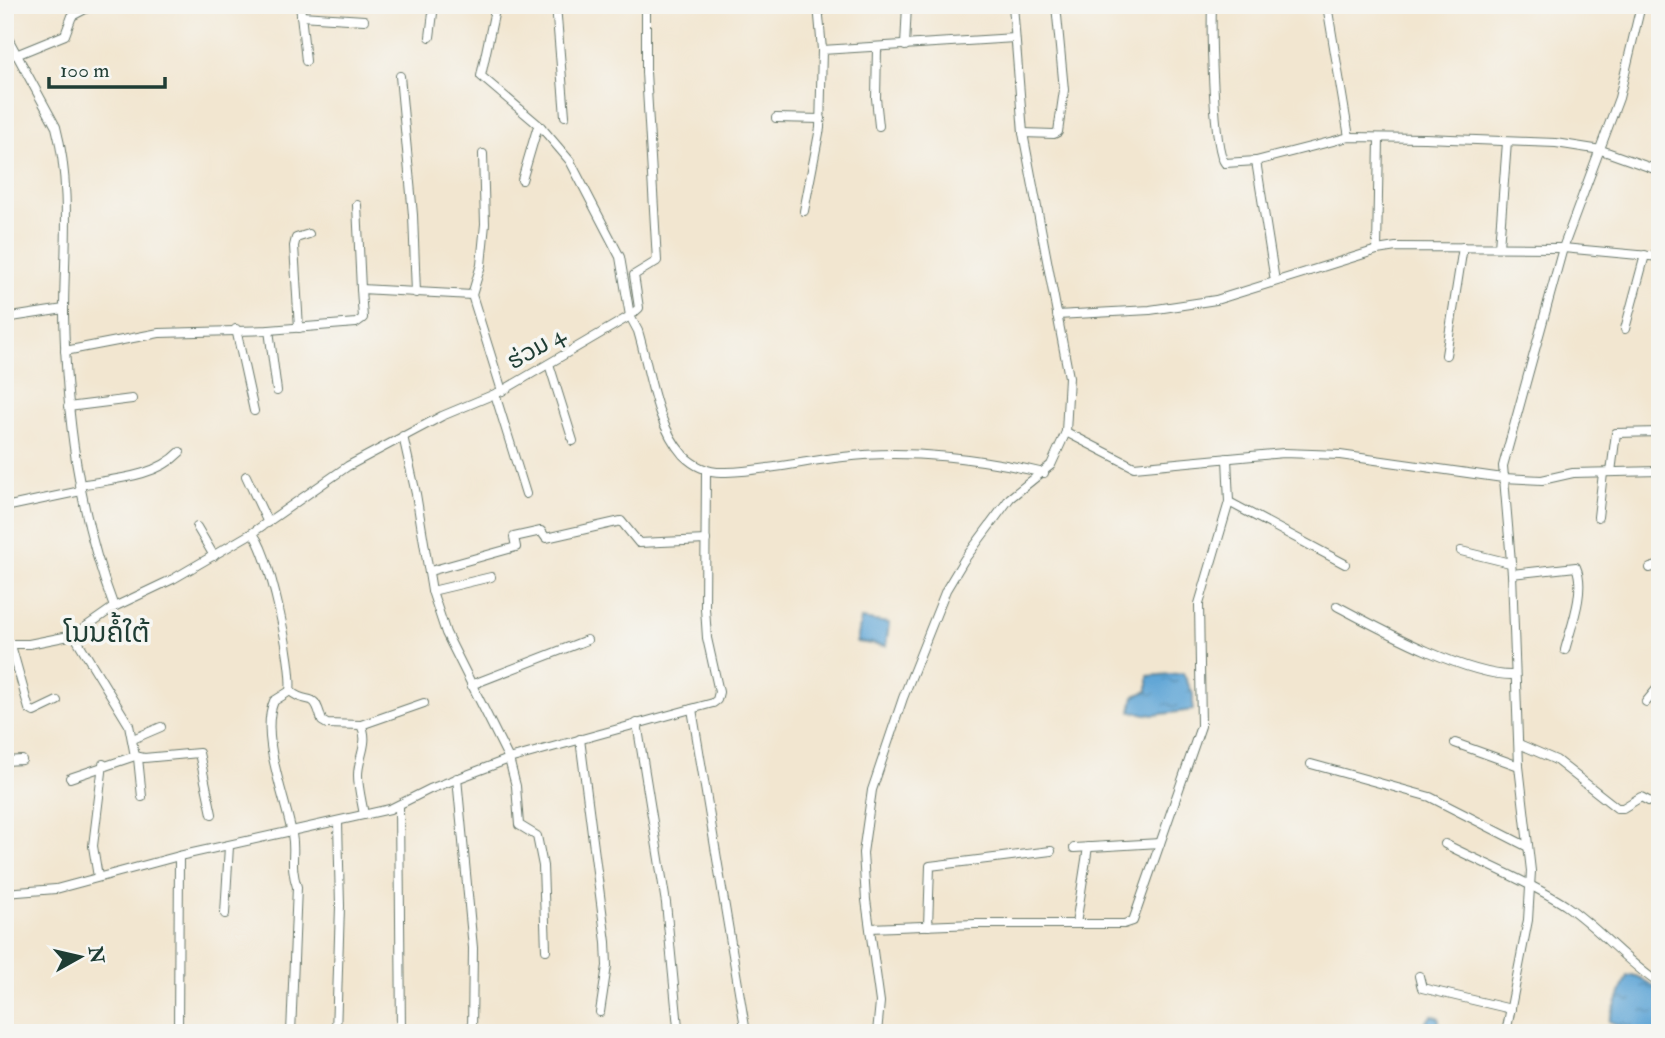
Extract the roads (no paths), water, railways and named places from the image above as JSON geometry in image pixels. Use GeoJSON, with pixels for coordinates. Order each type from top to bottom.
{"type":"FeatureCollection","features":[{"type":"Feature","properties":{"kind":"street"},"geometry":{"type":"LineString","coordinates":[[16,55],[65,35],[72,16],[93,5]]}},
{"type":"Feature","properties":{"kind":"street"},"geometry":{"type":"LineString","coordinates":[[300,5],[306,61]]}},
{"type":"Feature","properties":{"kind":"street"},"geometry":{"type":"LineString","coordinates":[[430,37],[434,5]]}},
{"type":"Feature","properties":{"kind":"street"},"geometry":{"type":"LineString","coordinates":[[496,5],[481,76],[541,127],[561,148],[579,178],[620,257],[630,316],[638,331],[666,430],[685,456],[706,471],[727,472],[846,456],[894,456],[980,462],[1044,472]]}},
{"type":"Feature","properties":{"kind":"street"},"geometry":{"type":"LineString","coordinates":[[556,5],[565,116]]}},
{"type":"Feature","properties":{"kind":"street"},"geometry":{"type":"LineString","coordinates":[[624,280],[657,261],[646,72],[646,5]]}},
{"type":"Feature","properties":{"kind":"street"},"geometry":{"type":"LineString","coordinates":[[804,211],[821,119],[822,51],[818,5]]}},
{"type":"Feature","properties":{"kind":"street"},"geometry":{"type":"LineString","coordinates":[[905,46],[906,5]]}},
{"type":"Feature","properties":{"kind":"street"},"geometry":{"type":"LineString","coordinates":[[877,1033],[880,1002],[863,853],[872,790],[946,590],[975,544],[1010,498],[1026,482],[1044,472],[1057,456],[1066,432],[1069,377],[1023,133],[1013,5]]}},
{"type":"Feature","properties":{"kind":"street"},"geometry":{"type":"LineString","coordinates":[[1023,133],[1058,132],[1064,90],[1056,5]]}},
{"type":"Feature","properties":{"kind":"street"},"geometry":{"type":"LineString","coordinates":[[1212,5],[1215,117],[1221,159],[1228,164],[1256,161],[1349,137],[1556,143],[1601,150],[1660,171]]}},
{"type":"Feature","properties":{"kind":"street"},"geometry":{"type":"LineString","coordinates":[[1327,5],[1349,137]]}},
{"type":"Feature","properties":{"kind":"street"},"geometry":{"type":"LineString","coordinates":[[1506,1033],[1531,888],[1519,766],[1512,574],[1503,466],[1563,248],[1619,98],[1641,5]]}},
{"type":"Feature","properties":{"kind":"street"},"geometry":{"type":"LineString","coordinates":[[300,16],[364,20]]}},
{"type":"Feature","properties":{"kind":"street"},"geometry":{"type":"LineString","coordinates":[[5,33],[56,127],[60,142],[66,218],[64,309],[68,407],[80,488],[95,557],[114,607]]}},
{"type":"Feature","properties":{"kind":"street"},"geometry":{"type":"LineString","coordinates":[[822,51],[1015,38]]}},
{"type":"Feature","properties":{"kind":"street"},"geometry":{"type":"LineString","coordinates":[[877,48],[876,98],[879,126]]}},
{"type":"Feature","properties":{"kind":"street"},"geometry":{"type":"LineString","coordinates":[[400,76],[413,215],[416,293]]}},
{"type":"Feature","properties":{"kind":"street"},"geometry":{"type":"LineString","coordinates":[[776,118],[821,119]]}},
{"type":"Feature","properties":{"kind":"street"},"geometry":{"type":"LineString","coordinates":[[522,180],[537,129],[541,127]]}},
{"type":"Feature","properties":{"kind":"street"},"geometry":{"type":"LineString","coordinates":[[1377,250],[1379,139]]}},
{"type":"Feature","properties":{"kind":"street"},"geometry":{"type":"LineString","coordinates":[[1499,247],[1507,142]]}},
{"type":"Feature","properties":{"kind":"street"},"geometry":{"type":"LineString","coordinates":[[483,155],[485,224],[481,265],[472,295],[526,494]]}},
{"type":"Feature","properties":{"kind":"street"},"geometry":{"type":"LineString","coordinates":[[1256,161],[1276,281]]}},
{"type":"Feature","properties":{"kind":"street"},"geometry":{"type":"LineString","coordinates":[[65,351],[159,333],[269,330],[361,321],[356,205]]}},
{"type":"Feature","properties":{"kind":"street"},"geometry":{"type":"LineString","coordinates":[[299,328],[294,246],[296,238],[309,234]]}},
{"type":"Feature","properties":{"kind":"street"},"geometry":{"type":"LineString","coordinates":[[1057,316],[1150,310],[1216,300],[1377,250],[1414,246],[1563,248],[1660,257]]}},
{"type":"Feature","properties":{"kind":"street"},"geometry":{"type":"LineString","coordinates":[[1446,355],[1463,247]]}},
{"type":"Feature","properties":{"kind":"street"},"geometry":{"type":"LineString","coordinates":[[1625,329],[1645,255]]}},
{"type":"Feature","properties":{"kind":"street"},"geometry":{"type":"LineString","coordinates":[[630,316],[639,308],[634,275]]}},
{"type":"Feature","properties":{"kind":"street"},"geometry":{"type":"LineString","coordinates":[[361,289],[472,295]]}},
{"type":"Feature","properties":{"kind":"street"},"geometry":{"type":"LineString","coordinates":[[5,318],[64,309]]}},
{"type":"Feature","properties":{"kind":"street","name":"ຮ່ວມ 4"},"geometry":{"type":"LineString","coordinates":[[8,645],[75,635],[114,607],[173,579],[252,533],[348,466],[403,436],[498,392],[630,316]]}},
{"type":"Feature","properties":{"kind":"street"},"geometry":{"type":"LineString","coordinates":[[236,329],[254,411]]}},
{"type":"Feature","properties":{"kind":"street"},"geometry":{"type":"LineString","coordinates":[[269,330],[277,391]]}},
{"type":"Feature","properties":{"kind":"street"},"geometry":{"type":"LineString","coordinates":[[549,364],[573,441]]}},
{"type":"Feature","properties":{"kind":"street"},"geometry":{"type":"LineString","coordinates":[[68,407],[132,399]]}},
{"type":"Feature","properties":{"kind":"street"},"geometry":{"type":"LineString","coordinates":[[1066,432],[1127,466],[1284,453],[1340,455],[1503,478],[1542,480],[1573,473],[1660,471]]}},
{"type":"Feature","properties":{"kind":"street"},"geometry":{"type":"LineString","coordinates":[[1598,517],[1616,433],[1660,432]]}},
{"type":"Feature","properties":{"kind":"street"},"geometry":{"type":"LineString","coordinates":[[403,436],[432,591],[446,633],[509,759],[516,786],[519,825],[536,832],[543,866],[546,950]]}},
{"type":"Feature","properties":{"kind":"street"},"geometry":{"type":"LineString","coordinates":[[5,507],[137,475],[173,459],[180,452]]}},
{"type":"Feature","properties":{"kind":"street"},"geometry":{"type":"LineString","coordinates":[[870,928],[1124,924],[1133,921],[1201,726],[1199,604],[1229,502],[1227,458]]}},
{"type":"Feature","properties":{"kind":"street"},"geometry":{"type":"LineString","coordinates":[[5,893],[55,889],[179,856],[364,816],[399,806],[457,778],[509,759],[718,700],[719,692],[708,638],[706,471]]}},
{"type":"Feature","properties":{"kind":"street"},"geometry":{"type":"LineString","coordinates":[[246,476],[268,523]]}},
{"type":"Feature","properties":{"kind":"street"},"geometry":{"type":"LineString","coordinates":[[1229,502],[1345,564]]}},
{"type":"Feature","properties":{"kind":"street"},"geometry":{"type":"LineString","coordinates":[[430,571],[516,547],[514,537],[541,531],[546,538],[621,521],[639,543],[706,540]]}},
{"type":"Feature","properties":{"kind":"street"},"geometry":{"type":"LineString","coordinates":[[197,527],[214,556]]}},
{"type":"Feature","properties":{"kind":"street"},"geometry":{"type":"LineString","coordinates":[[252,533],[265,556],[272,582],[281,620],[290,691]]}},
{"type":"Feature","properties":{"kind":"street"},"geometry":{"type":"LineString","coordinates":[[1461,551],[1510,563]]}},
{"type":"Feature","properties":{"kind":"street"},"geometry":{"type":"LineString","coordinates":[[1650,568],[1660,565]]}},
{"type":"Feature","properties":{"kind":"street"},"geometry":{"type":"LineString","coordinates":[[1512,574],[1576,567],[1576,610],[1565,650]]}},
{"type":"Feature","properties":{"kind":"street"},"geometry":{"type":"LineString","coordinates":[[432,591],[491,577]]}},
{"type":"Feature","properties":{"kind":"street"},"geometry":{"type":"LineString","coordinates":[[1337,606],[1397,638],[1489,672],[1516,675]]}},
{"type":"Feature","properties":{"kind":"street"},"geometry":{"type":"LineString","coordinates":[[75,635],[129,725],[142,797]]}},
{"type":"Feature","properties":{"kind":"street"},"geometry":{"type":"LineString","coordinates":[[471,685],[587,639]]}},
{"type":"Feature","properties":{"kind":"street"},"geometry":{"type":"LineString","coordinates":[[8,645],[29,709],[34,712],[57,701]]}},
{"type":"Feature","properties":{"kind":"street"},"geometry":{"type":"LineString","coordinates":[[1646,702],[1660,684]]}},
{"type":"Feature","properties":{"kind":"street"},"geometry":{"type":"LineString","coordinates":[[290,691],[319,704],[322,721],[327,724],[361,725],[425,703]]}},
{"type":"Feature","properties":{"kind":"street"},"geometry":{"type":"LineString","coordinates":[[290,691],[274,701],[271,711],[272,746],[279,790],[292,832],[291,869],[297,887],[291,1033]]}},
{"type":"Feature","properties":{"kind":"street"},"geometry":{"type":"LineString","coordinates":[[692,709],[746,1033]]}},
{"type":"Feature","properties":{"kind":"street"},"geometry":{"type":"LineString","coordinates":[[637,723],[666,902],[678,1027]]}},
{"type":"Feature","properties":{"kind":"street"},"geometry":{"type":"LineString","coordinates":[[361,725],[365,741],[358,776],[364,816]]}},
{"type":"Feature","properties":{"kind":"street"},"geometry":{"type":"LineString","coordinates":[[133,739],[161,727]]}},
{"type":"Feature","properties":{"kind":"street"},"geometry":{"type":"LineString","coordinates":[[580,739],[606,942],[607,965],[600,1012]]}},
{"type":"Feature","properties":{"kind":"street"},"geometry":{"type":"LineString","coordinates":[[1455,743],[1519,766]]}},
{"type":"Feature","properties":{"kind":"street"},"geometry":{"type":"LineString","coordinates":[[1519,744],[1556,760],[1617,808],[1623,808],[1641,797],[1660,807]]}},
{"type":"Feature","properties":{"kind":"street"},"geometry":{"type":"LineString","coordinates":[[70,778],[103,764],[136,757],[199,753],[212,814]]}},
{"type":"Feature","properties":{"kind":"street"},"geometry":{"type":"LineString","coordinates":[[5,761],[22,760]]}},
{"type":"Feature","properties":{"kind":"street"},"geometry":{"type":"LineString","coordinates":[[98,877],[93,846],[103,764]]}},
{"type":"Feature","properties":{"kind":"street"},"geometry":{"type":"LineString","coordinates":[[1311,764],[1430,797],[1528,847]]}},
{"type":"Feature","properties":{"kind":"street"},"geometry":{"type":"LineString","coordinates":[[457,778],[474,948],[472,1033]]}},
{"type":"Feature","properties":{"kind":"street"},"geometry":{"type":"LineString","coordinates":[[399,806],[401,1033]]}},
{"type":"Feature","properties":{"kind":"street"},"geometry":{"type":"LineString","coordinates":[[336,1033],[340,906],[338,822]]}},
{"type":"Feature","properties":{"kind":"street"},"geometry":{"type":"LineString","coordinates":[[1074,848],[1160,843]]}},
{"type":"Feature","properties":{"kind":"street"},"geometry":{"type":"LineString","coordinates":[[1445,844],[1565,906],[1609,941],[1632,966],[1660,984]]}},
{"type":"Feature","properties":{"kind":"street"},"geometry":{"type":"LineString","coordinates":[[225,914],[229,846]]}},
{"type":"Feature","properties":{"kind":"street"},"geometry":{"type":"LineString","coordinates":[[1076,924],[1088,847]]}},
{"type":"Feature","properties":{"kind":"street"},"geometry":{"type":"LineString","coordinates":[[928,926],[930,866],[1051,850]]}},
{"type":"Feature","properties":{"kind":"street"},"geometry":{"type":"LineString","coordinates":[[178,1033],[179,856]]}},
{"type":"Feature","properties":{"kind":"street"},"geometry":{"type":"LineString","coordinates":[[1419,976],[1422,988],[1511,1009]]}},
{"type":"Feature","properties":{"kind":"water"},"geometry":{"type":"Polygon","coordinates":[[[861,619],[889,623],[886,646],[857,642],[861,619]]]}},
{"type":"Feature","properties":{"kind":"water"},"geometry":{"type":"Polygon","coordinates":[[[1183,673],[1193,694],[1193,710],[1154,715],[1131,712],[1134,696],[1148,691],[1148,676],[1183,673]]]}},
{"type":"Feature","properties":{"kind":"water"},"geometry":{"type":"Polygon","coordinates":[[[1633,975],[1660,989],[1660,1033],[1637,1033],[1609,1021],[1627,976],[1633,975]]]}},
{"type":"Feature","properties":{"kind":"water"},"geometry":{"type":"Polygon","coordinates":[[[1432,1015],[1439,1018],[1439,1024],[1433,1026],[1430,1033],[1423,1033],[1424,1024],[1432,1015]]]}},
{"type":"Feature","properties":{"kind":"district","name":"ໂນນຄໍ້ໃຕ້"},"geometry":{"type":"Point","coordinates":[107,633]}}]}
